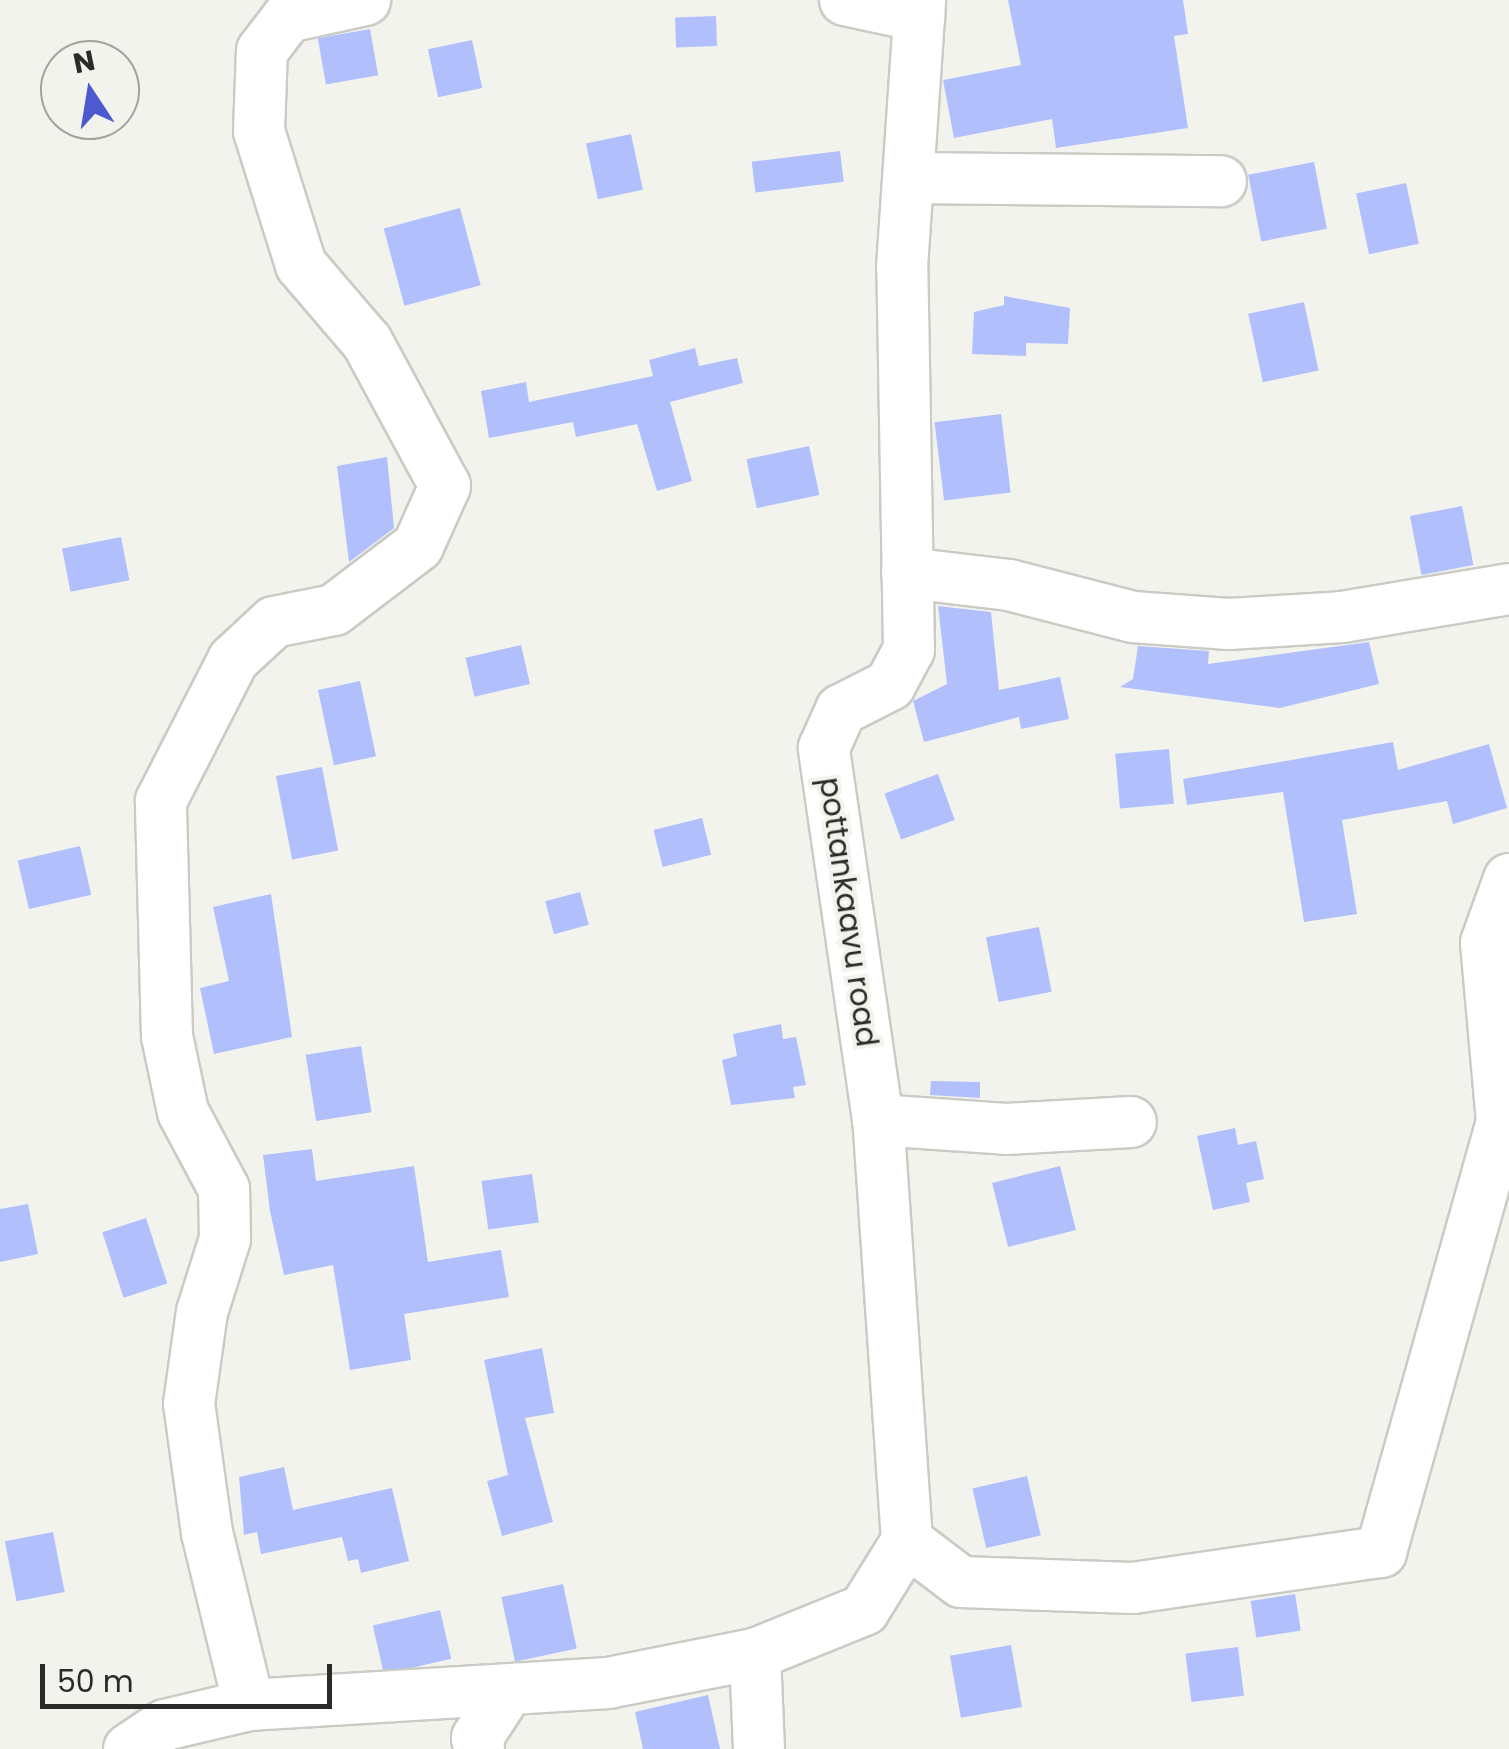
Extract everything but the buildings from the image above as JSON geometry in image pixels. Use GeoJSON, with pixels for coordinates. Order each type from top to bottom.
{"type":"FeatureCollection","features":[{"type":"Feature","properties":{"kind":"street"},"geometry":{"type":"LineString","coordinates":[[248,1705],[208,1533],[188,1404],[202,1312],[225,1238],[224,1188],[182,1112],[167,1036],[161,801],[232,660],[274,622],[334,610],[418,546],[445,486],[367,342],[301,264],[259,131],[262,51],[288,16],[365,0]]}},
{"type":"Feature","properties":{"kind":"street"},"geometry":{"type":"LineString","coordinates":[[845,0],[920,8]]}},
{"type":"Feature","properties":{"kind":"street","name":"pottankaavu road"},"geometry":{"type":"LineString","coordinates":[[907,1541],[878,1120],[824,748],[841,710],[890,686],[909,650],[902,266],[920,8]]}},
{"type":"Feature","properties":{"kind":"street"},"geometry":{"type":"LineString","coordinates":[[909,178],[1220,181]]}},
{"type":"Feature","properties":{"kind":"street"},"geometry":{"type":"LineString","coordinates":[[907,573],[1008,586],[1133,617],[1229,624],[1342,617],[1509,589]]}},
{"type":"Feature","properties":{"kind":"street"},"geometry":{"type":"LineString","coordinates":[[129,1749],[165,1725],[248,1705],[608,1684],[755,1654],[864,1610],[907,1541],[962,1582],[1133,1588],[1381,1552],[1502,1122],[1486,943],[1509,879]]}},
{"type":"Feature","properties":{"kind":"street"},"geometry":{"type":"LineString","coordinates":[[878,1120],[1006,1130],[1131,1122]]}},
{"type":"Feature","properties":{"kind":"street"},"geometry":{"type":"LineString","coordinates":[[755,1654],[759,1749]]}},
{"type":"Feature","properties":{"kind":"street"},"geometry":{"type":"LineString","coordinates":[[479,1749],[477,1738],[507,1692]]}}]}
